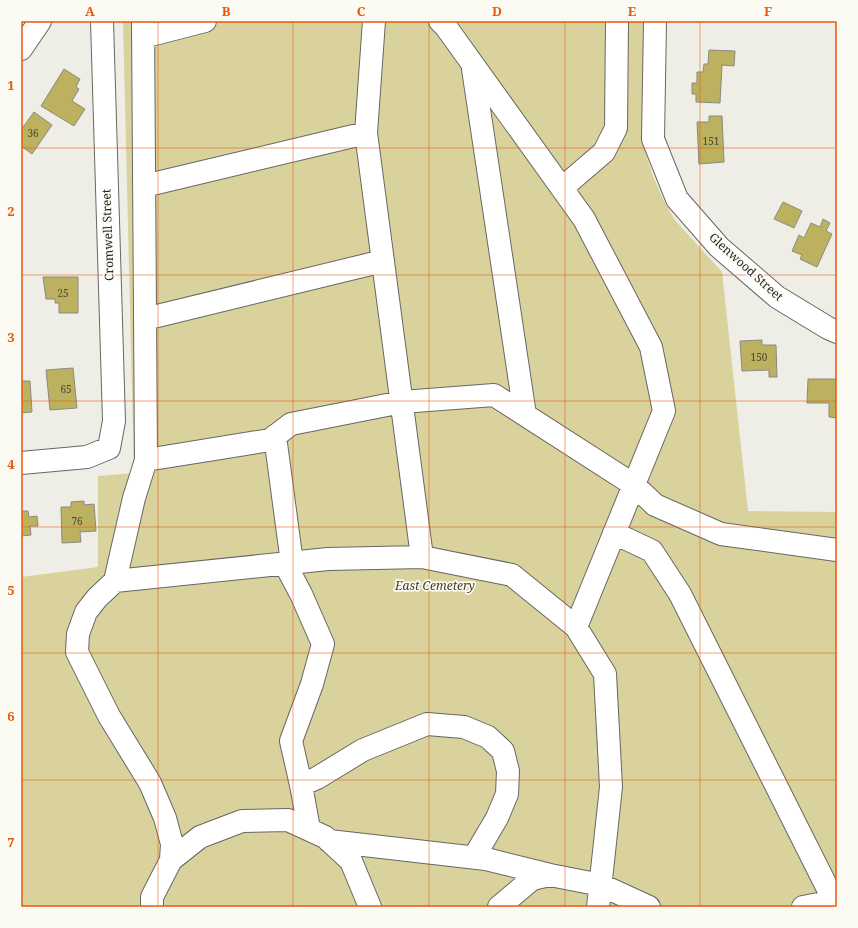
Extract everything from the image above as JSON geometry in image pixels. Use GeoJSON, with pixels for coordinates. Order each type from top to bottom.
{"type":"FeatureCollection","features":[{"type":"Feature","properties":{"kind":"street"},"geometry":{"type":"LineString","coordinates":[[21,49],[40,21]]}},
{"type":"Feature","properties":{"kind":"street","name":"Cromwell Street"},"geometry":{"type":"LineString","coordinates":[[21,462],[87,457],[109,448],[114,421],[102,21]]}},
{"type":"Feature","properties":{"kind":"street"},"geometry":{"type":"LineString","coordinates":[[152,907],[152,897],[171,860],[172,844],[165,818],[150,783],[109,716],[77,652],[78,634],[86,612],[97,598],[115,581],[129,518],[146,460],[143,29],[205,21]]}},
{"type":"Feature","properties":{"kind":"street"},"geometry":{"type":"LineString","coordinates":[[374,21],[366,133],[422,557]]}},
{"type":"Feature","properties":{"kind":"street"},"geometry":{"type":"LineString","coordinates":[[562,188],[604,152],[616,128],[617,21]]}},
{"type":"Feature","properties":{"kind":"street","name":"Glenwood Street"},"geometry":{"type":"LineString","coordinates":[[655,21],[653,139],[677,199],[719,247],[777,297],[837,332]]}},
{"type":"Feature","properties":{"kind":"street"},"geometry":{"type":"LineString","coordinates":[[444,23],[584,219],[651,347],[664,412],[576,627]]}},
{"type":"Feature","properties":{"kind":"street"},"geometry":{"type":"LineString","coordinates":[[472,64],[526,415]]}},
{"type":"Feature","properties":{"kind":"street"},"geometry":{"type":"LineString","coordinates":[[144,186],[366,133]]}},
{"type":"Feature","properties":{"kind":"street"},"geometry":{"type":"LineString","coordinates":[[145,319],[383,261]]}},
{"type":"Feature","properties":{"kind":"street"},"geometry":{"type":"LineString","coordinates":[[146,460],[270,440],[291,424],[402,402],[494,395],[634,485],[655,505],[721,534],[837,550]]}},
{"type":"Feature","properties":{"kind":"street"},"geometry":{"type":"LineString","coordinates":[[275,436],[288,563],[323,644],[312,684],[291,740],[309,830]]}},
{"type":"Feature","properties":{"kind":"street"},"geometry":{"type":"LineString","coordinates":[[614,533],[652,551],[680,594],[835,904],[803,907]]}},
{"type":"Feature","properties":{"kind":"street"},"geometry":{"type":"LineString","coordinates":[[115,581],[328,559],[422,557],[512,575],[576,627],[605,674],[611,787],[598,907]]}},
{"type":"Feature","properties":{"kind":"street"},"geometry":{"type":"LineString","coordinates":[[301,785],[317,778],[363,750],[427,724],[464,727],[488,737],[503,751],[508,771],[507,794],[486,838],[474,857]]}},
{"type":"Feature","properties":{"kind":"street"},"geometry":{"type":"LineString","coordinates":[[171,860],[200,837],[242,821],[288,820],[329,841],[351,861],[370,907]]}},
{"type":"Feature","properties":{"kind":"street"},"geometry":{"type":"LineString","coordinates":[[329,841],[474,857],[601,886],[649,907]]}},
{"type":"Feature","properties":{"kind":"street"},"geometry":{"type":"LineString","coordinates":[[499,907],[532,879],[550,875]]}},
{"type":"Feature","properties":{"kind":"green space","name":"East Cemetery"},"geometry":{"type":"Polygon","coordinates":[[[123,21],[643,21],[644,147],[652,174],[674,219],[722,272],[748,511],[837,512],[837,907],[21,907],[21,577],[98,567],[98,476],[134,473],[123,21]]]}},
{"type":"Feature","properties":{"kind":"building"},"geometry":{"type":"Polygon","coordinates":[[[709,50],[735,51],[734,66],[722,65],[720,103],[696,102],[696,94],[692,94],[692,83],[697,83],[697,72],[703,72],[704,64],[708,64],[709,50]]]}},
{"type":"Feature","properties":{"kind":"building"},"geometry":{"type":"Polygon","coordinates":[[[64,69],[80,79],[76,87],[79,89],[72,101],[85,109],[74,126],[41,106],[64,69]]]}},
{"type":"Feature","properties":{"kind":"building"},"geometry":{"type":"Polygon","coordinates":[[[34,112],[52,125],[32,154],[21,146],[21,130],[34,112]]]}},
{"type":"Feature","properties":{"kind":"building"},"geometry":{"type":"Polygon","coordinates":[[[709,116],[722,116],[724,162],[699,164],[697,122],[709,122],[709,116]]]}},
{"type":"Feature","properties":{"kind":"building"},"geometry":{"type":"Polygon","coordinates":[[[783,202],[802,211],[794,228],[774,219],[783,202]]]}},
{"type":"Feature","properties":{"kind":"building"},"geometry":{"type":"Polygon","coordinates":[[[823,219],[830,223],[826,231],[832,234],[817,267],[800,259],[802,255],[792,251],[799,235],[804,238],[811,223],[820,227],[823,219]]]}},
{"type":"Feature","properties":{"kind":"building"},"geometry":{"type":"Polygon","coordinates":[[[43,277],[78,277],[78,313],[59,313],[59,303],[55,303],[55,299],[46,299],[43,277]]]}},
{"type":"Feature","properties":{"kind":"building"},"geometry":{"type":"Polygon","coordinates":[[[762,340],[762,345],[776,345],[777,377],[769,377],[769,370],[742,371],[740,341],[762,340]]]}},
{"type":"Feature","properties":{"kind":"building"},"geometry":{"type":"Polygon","coordinates":[[[73,368],[77,408],[50,410],[46,370],[73,368]]]}},
{"type":"Feature","properties":{"kind":"building"},"geometry":{"type":"Polygon","coordinates":[[[808,379],[837,379],[837,418],[829,417],[829,403],[807,403],[808,379]]]}},
{"type":"Feature","properties":{"kind":"building"},"geometry":{"type":"Polygon","coordinates":[[[21,381],[30,381],[32,412],[21,413],[21,381]]]}},
{"type":"Feature","properties":{"kind":"building"},"geometry":{"type":"Polygon","coordinates":[[[84,501],[84,505],[94,504],[96,531],[80,532],[81,542],[62,543],[61,507],[71,507],[71,502],[84,501]]]}},
{"type":"Feature","properties":{"kind":"building"},"geometry":{"type":"Polygon","coordinates":[[[21,511],[28,511],[29,517],[37,516],[38,526],[30,526],[31,535],[21,536],[21,511]]]}}]}
